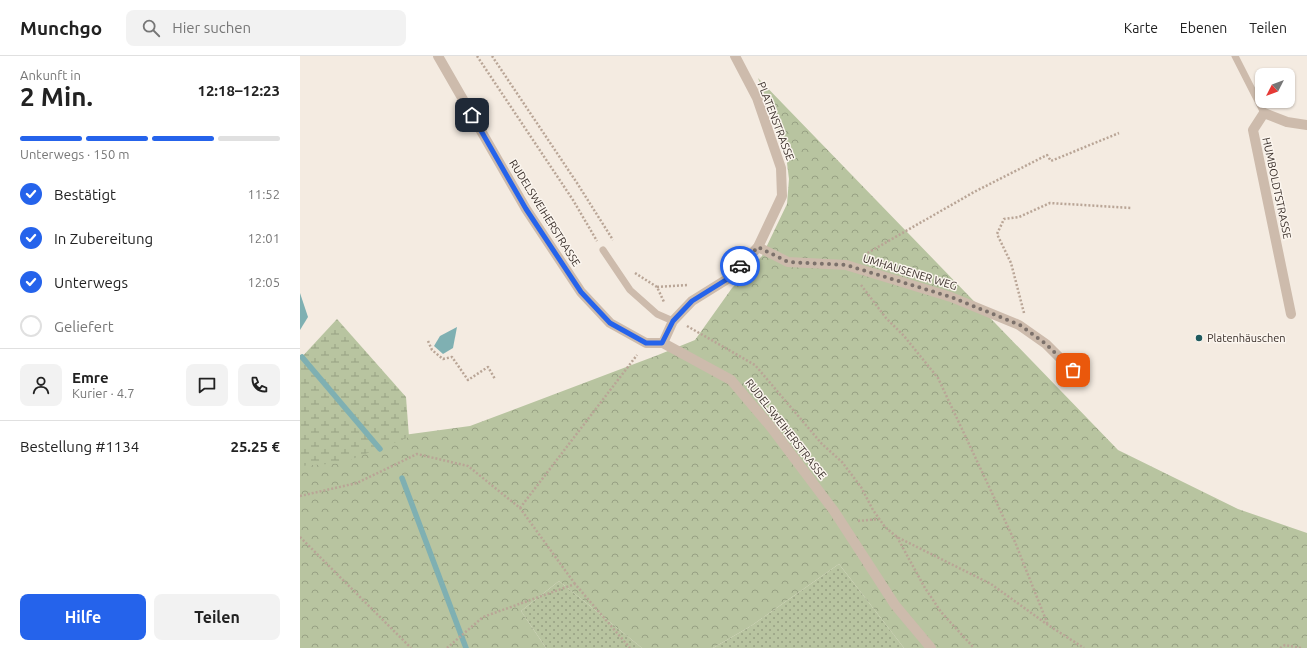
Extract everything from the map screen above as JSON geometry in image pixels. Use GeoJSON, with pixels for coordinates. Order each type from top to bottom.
{"type":"FeatureCollection","features":[{"type":"Feature","properties":{"kind":"street","name":"RUDELSWEIHERSTRASSE"},"geometry":{"type":"LineString","coordinates":[[438,56],[526,209],[581,292],[610,323],[646,343],[662,343],[731,380],[770,426],[843,524],[895,605],[931,648]]}},
{"type":"Feature","properties":{"kind":"street","name":"PLATENSTRASSE"},"geometry":{"type":"LineString","coordinates":[[662,343],[673,321],[692,301],[729,278],[758,247],[782,196],[782,168],[757,98],[735,56]]}},
{"type":"Feature","properties":{"kind":"street"},"geometry":{"type":"LineString","coordinates":[[1264,113],[1287,122],[1307,125]]}},
{"type":"Feature","properties":{"kind":"street","name":"HUMBOLDTSTRASSE"},"geometry":{"type":"LineString","coordinates":[[1264,113],[1253,130],[1291,314]]}},
{"type":"Feature","properties":{"kind":"street","name":"UMHAUSENER WEG"},"geometry":{"type":"LineString","coordinates":[[758,247],[788,262],[846,265],[951,297],[1020,325],[1046,344],[1082,380]]}},
{"type":"Feature","properties":{"kind":"lane"},"geometry":{"type":"LineString","coordinates":[[1235,56],[1264,113]]}},
{"type":"Feature","properties":{"kind":"lane"},"geometry":{"type":"LineString","coordinates":[[603,250],[630,290],[657,314],[673,321]]}},
{"type":"Feature","properties":{"kind":"path"},"geometry":{"type":"LineString","coordinates":[[477,56],[566,190],[603,250]]}},
{"type":"Feature","properties":{"kind":"path"},"geometry":{"type":"LineString","coordinates":[[492,56],[577,183],[615,243]]}},
{"type":"Feature","properties":{"kind":"path"},"geometry":{"type":"LineString","coordinates":[[1048,625],[1015,542],[938,378],[904,336],[886,318],[846,265],[974,192],[1047,156],[1050,161],[1119,133]]}},
{"type":"Feature","properties":{"kind":"path"},"geometry":{"type":"LineString","coordinates":[[1020,325],[1025,315],[1010,263],[998,234],[1004,219],[1019,217],[1050,203],[1132,208]]}},
{"type":"Feature","properties":{"kind":"path"},"geometry":{"type":"LineString","coordinates":[[633,272],[657,287],[673,321],[689,326],[755,365],[822,444],[842,462],[861,487],[873,510],[885,527],[897,537],[991,584],[1048,625],[1084,648]]}},
{"type":"Feature","properties":{"kind":"path"},"geometry":{"type":"LineString","coordinates":[[657,287],[698,284],[709,290]]}},
{"type":"Feature","properties":{"kind":"path"},"geometry":{"type":"LineString","coordinates":[[428,341],[432,350],[443,359],[452,357],[468,380],[488,367],[495,379]]}},
{"type":"Feature","properties":{"kind":"path"},"geometry":{"type":"LineString","coordinates":[[520,508],[646,343]]}},
{"type":"Feature","properties":{"kind":"path"},"geometry":{"type":"LineString","coordinates":[[300,496],[357,483],[417,454],[468,466],[520,508],[575,584],[630,648]]}},
{"type":"Feature","properties":{"kind":"path"},"geometry":{"type":"LineString","coordinates":[[843,524],[879,519]]}},
{"type":"Feature","properties":{"kind":"path"},"geometry":{"type":"LineString","coordinates":[[300,537],[411,648]]}},
{"type":"Feature","properties":{"kind":"path"},"geometry":{"type":"LineString","coordinates":[[897,537],[925,588],[941,612],[974,648]]}},
{"type":"Feature","properties":{"kind":"path"},"geometry":{"type":"LineString","coordinates":[[447,648],[483,617],[575,584]]}},
{"type":"Feature","properties":{"kind":"path"},"geometry":{"type":"LineString","coordinates":[[1280,648],[1284,645],[1301,648]]}},
{"type":"Feature","properties":{"kind":"green space"},"geometry":{"type":"Polygon","coordinates":[[[758,78],[1118,450],[1238,509],[1307,533],[1307,648],[904,648],[839,564],[751,626],[713,648],[642,648],[559,581],[521,611],[546,648],[300,648],[300,449],[470,426],[695,340],[732,288],[762,256],[787,204],[789,179],[785,147],[758,78]]]}},
{"type":"Feature","properties":{"kind":"green space"},"geometry":{"type":"Polygon","coordinates":[[[337,319],[406,397],[409,437],[342,463],[300,466],[300,359],[337,319]]]}},
{"type":"Feature","properties":{"kind":"green space"},"geometry":{"type":"Polygon","coordinates":[[[839,564],[904,648],[713,648],[751,626],[839,564]]]}},
{"type":"Feature","properties":{"kind":"green space"},"geometry":{"type":"Polygon","coordinates":[[[559,581],[642,648],[546,648],[521,611],[559,581]]]}},
{"type":"Feature","properties":{"kind":"water"},"geometry":{"type":"Polygon","coordinates":[[[300,293],[308,317],[300,330],[300,293]]]}},
{"type":"Feature","properties":{"kind":"water"},"geometry":{"type":"Polygon","coordinates":[[[457,327],[453,348],[443,354],[434,346],[440,336],[457,327]]]}},
{"type":"Feature","properties":{"kind":"waterway"},"geometry":{"type":"LineString","coordinates":[[302,357],[380,449]]}},
{"type":"Feature","properties":{"kind":"waterway"},"geometry":{"type":"LineString","coordinates":[[402,478],[466,648]]}},
{"type":"Feature","properties":{"kind":"way so far"},"geometry":{"type":"LineString","coordinates":[[740,266],[758,247],[788,262],[846,265],[951,297],[1020,325],[1046,344],[1073,370]]}},
{"type":"Feature","properties":{"kind":"place","name":"Platenhäuschen"},"geometry":{"type":"Point","coordinates":[1199,338]}},
{"type":"Feature","properties":{"kind":"route"},"geometry":{"type":"LineString","coordinates":[[472,115],[526,209],[581,292],[610,323],[646,343],[662,343],[673,321],[692,301],[729,278],[740,266]]}}]}
